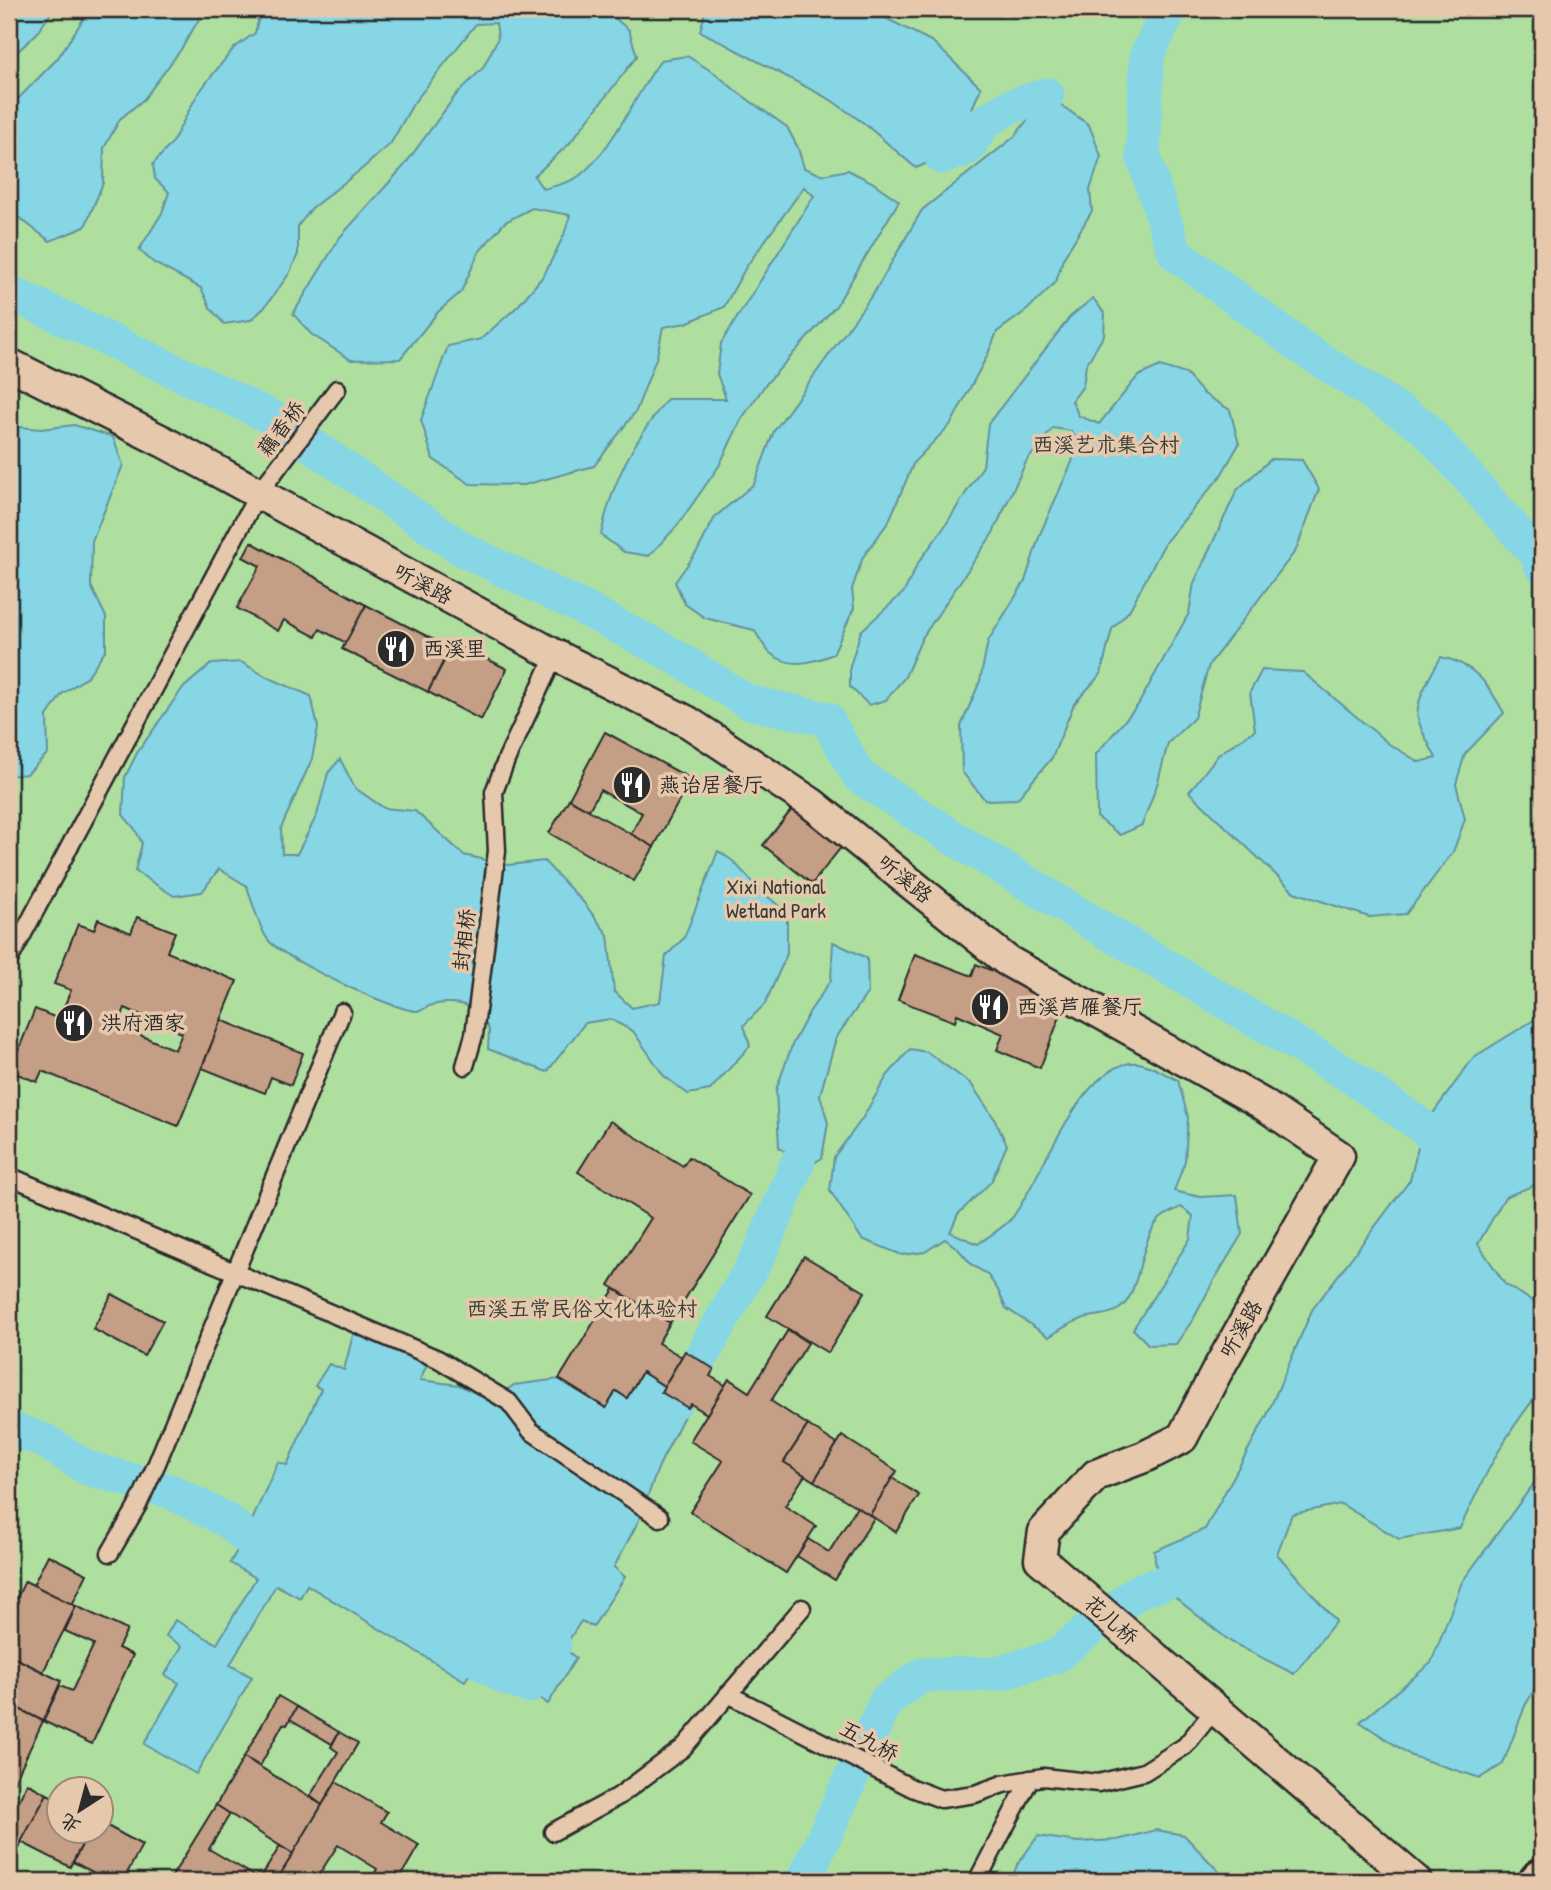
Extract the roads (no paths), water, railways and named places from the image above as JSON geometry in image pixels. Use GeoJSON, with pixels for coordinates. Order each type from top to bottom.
{"type":"FeatureCollection","features":[{"type":"Feature","properties":{"kind":"street","name":"听溪路"},"geometry":{"type":"LineString","coordinates":[[9,364],[164,442],[555,655],[688,722],[811,803],[1006,961],[1261,1103],[1339,1156],[1182,1438],[1144,1457],[1096,1475],[1044,1531],[1041,1559]]}},
{"type":"Feature","properties":{"kind":"street","name":"花儿桥"},"geometry":{"type":"LineString","coordinates":[[1041,1559],[1215,1709]]}},
{"type":"Feature","properties":{"kind":"street"},"geometry":{"type":"LineString","coordinates":[[1215,1709],[1416,1881]]}},
{"type":"Feature","properties":{"kind":"lane","name":"藕香桥"},"geometry":{"type":"LineString","coordinates":[[9,960],[257,494],[337,389]]}},
{"type":"Feature","properties":{"kind":"lane","name":"封相桥"},"geometry":{"type":"LineString","coordinates":[[464,1066],[474,1035],[497,851],[494,792],[555,655]]}},
{"type":"Feature","properties":{"kind":"lane"},"geometry":{"type":"LineString","coordinates":[[110,1553],[138,1505],[158,1463],[342,1013]]}},
{"type":"Feature","properties":{"kind":"lane"},"geometry":{"type":"LineString","coordinates":[[9,1176],[438,1359],[509,1402],[531,1431],[660,1517]]}},
{"type":"Feature","properties":{"kind":"lane"},"geometry":{"type":"LineString","coordinates":[[553,1832],[619,1796],[683,1748],[802,1608]]}},
{"type":"Feature","properties":{"kind":"lane","name":"五九桥"},"geometry":{"type":"LineString","coordinates":[[729,1694],[912,1788],[942,1799],[975,1794],[1003,1784],[1043,1777],[1098,1783],[1144,1772],[1185,1746],[1215,1709]]}},
{"type":"Feature","properties":{"kind":"lane"},"geometry":{"type":"LineString","coordinates":[[977,1881],[1030,1779]]}},
{"type":"Feature","properties":{"kind":"water"},"geometry":{"type":"Polygon","coordinates":[[[9,9],[54,9],[36,34],[9,60],[9,9]]]}},
{"type":"Feature","properties":{"kind":"water"},"geometry":{"type":"Polygon","coordinates":[[[90,9],[205,9],[182,48],[144,99],[120,119],[104,148],[103,183],[85,227],[50,241],[9,210],[9,108],[57,59],[90,9]]]}},
{"type":"Feature","properties":{"kind":"water"},"geometry":{"type":"Polygon","coordinates":[[[261,9],[604,9],[629,30],[637,56],[569,144],[534,176],[543,189],[571,181],[591,165],[613,138],[661,60],[687,56],[716,74],[787,127],[798,148],[804,168],[822,175],[848,170],[872,182],[899,201],[836,306],[765,385],[741,420],[719,466],[677,526],[649,556],[624,552],[601,535],[611,497],[625,463],[667,399],[726,399],[717,374],[721,343],[814,196],[804,187],[746,267],[724,307],[686,323],[663,327],[657,356],[636,411],[594,466],[524,485],[470,484],[433,459],[421,420],[448,346],[481,339],[518,306],[544,275],[564,235],[570,215],[532,208],[505,222],[479,252],[461,292],[438,312],[400,359],[351,360],[311,334],[293,314],[340,237],[403,167],[456,95],[483,68],[498,38],[496,23],[476,24],[413,104],[391,143],[312,208],[298,226],[298,254],[289,274],[264,308],[251,320],[224,324],[211,309],[201,288],[154,263],[139,250],[162,213],[169,192],[155,179],[153,164],[172,143],[196,97],[209,79],[234,48],[255,33],[261,9]]]}},
{"type":"Feature","properties":{"kind":"water"},"geometry":{"type":"Polygon","coordinates":[[[706,9],[868,9],[933,42],[981,88],[968,118],[942,157],[916,168],[865,124],[831,100],[700,31],[706,9]]]}},
{"type":"Feature","properties":{"kind":"water"},"geometry":{"type":"Polygon","coordinates":[[[1047,95],[1089,125],[1101,156],[1090,190],[1092,211],[1063,259],[1056,282],[1027,310],[997,332],[951,424],[914,462],[889,521],[863,557],[852,589],[854,608],[833,654],[809,662],[785,661],[770,653],[754,630],[705,618],[685,604],[675,582],[698,550],[715,517],[754,484],[774,431],[875,291],[922,210],[1014,137],[1047,95]]]}},
{"type":"Feature","properties":{"kind":"water"},"geometry":{"type":"Polygon","coordinates":[[[1093,298],[1105,314],[1104,335],[1086,365],[1083,386],[1072,401],[1079,416],[1099,424],[1138,376],[1160,366],[1186,374],[1204,394],[1230,410],[1239,444],[1220,477],[1166,541],[1129,611],[1112,629],[1101,674],[1074,704],[1052,758],[1017,799],[985,800],[962,772],[961,726],[980,681],[988,641],[1025,581],[1040,534],[1072,462],[1078,441],[1071,431],[1053,428],[1026,462],[993,533],[922,638],[905,677],[886,700],[869,705],[850,687],[850,666],[861,631],[904,592],[918,563],[983,466],[988,424],[1070,317],[1093,298]]]}},
{"type":"Feature","properties":{"kind":"water"},"geometry":{"type":"Polygon","coordinates":[[[74,425],[113,437],[123,465],[92,541],[91,586],[106,617],[106,649],[87,677],[62,694],[47,716],[48,753],[27,774],[9,776],[9,426],[41,429],[74,425]]]}},
{"type":"Feature","properties":{"kind":"water"},"geometry":{"type":"Polygon","coordinates":[[[1271,459],[1302,460],[1319,489],[1296,550],[1209,665],[1194,718],[1168,743],[1158,782],[1142,825],[1120,835],[1097,817],[1096,754],[1138,705],[1189,613],[1194,583],[1237,490],[1271,459]]]}},
{"type":"Feature","properties":{"kind":"water"},"geometry":{"type":"Polygon","coordinates":[[[1441,657],[1472,670],[1486,684],[1504,713],[1465,754],[1456,784],[1465,819],[1453,852],[1406,914],[1369,917],[1294,892],[1189,792],[1219,754],[1255,730],[1250,692],[1262,670],[1303,672],[1389,744],[1419,762],[1436,758],[1421,729],[1418,711],[1425,687],[1441,657]]]}},
{"type":"Feature","properties":{"kind":"water"},"geometry":{"type":"Polygon","coordinates":[[[241,662],[267,677],[311,696],[318,727],[312,759],[281,828],[282,854],[297,854],[317,815],[328,773],[340,759],[355,788],[384,808],[415,811],[464,855],[508,865],[544,861],[584,903],[608,935],[614,991],[632,1008],[660,1002],[666,956],[684,938],[718,851],[733,861],[759,889],[787,913],[787,954],[765,1004],[744,1025],[750,1046],[710,1090],[688,1094],[664,1076],[633,1031],[610,1019],[585,1023],[547,1072],[488,1049],[489,1030],[477,1007],[447,1003],[435,1004],[420,1011],[407,1009],[342,984],[296,960],[269,941],[256,915],[247,886],[219,869],[202,892],[174,896],[135,871],[142,843],[123,815],[125,777],[137,753],[182,689],[211,664],[241,662]]]}},
{"type":"Feature","properties":{"kind":"water"},"geometry":{"type":"Polygon","coordinates":[[[833,942],[867,958],[868,992],[836,1038],[820,1095],[828,1123],[822,1158],[806,1168],[779,1147],[776,1090],[793,1043],[831,980],[833,942]]]}},
{"type":"Feature","properties":{"kind":"water"},"geometry":{"type":"Polygon","coordinates":[[[1542,1015],[1542,1182],[1505,1197],[1478,1244],[1505,1284],[1542,1307],[1542,1390],[1506,1438],[1460,1528],[1399,1539],[1341,1504],[1292,1514],[1277,1554],[1336,1621],[1294,1674],[1231,1642],[1158,1584],[1154,1551],[1205,1529],[1267,1415],[1312,1310],[1410,1180],[1423,1127],[1474,1057],[1542,1015]]]}},
{"type":"Feature","properties":{"kind":"water"},"geometry":{"type":"Polygon","coordinates":[[[910,1049],[927,1052],[971,1084],[994,1118],[1007,1145],[991,1182],[958,1214],[950,1232],[978,1244],[1012,1218],[1065,1124],[1099,1079],[1118,1066],[1139,1063],[1178,1080],[1188,1117],[1185,1161],[1174,1191],[1200,1197],[1237,1195],[1242,1234],[1176,1344],[1149,1345],[1133,1329],[1190,1239],[1193,1216],[1181,1207],[1160,1219],[1152,1231],[1131,1293],[1119,1309],[1078,1321],[1049,1337],[1006,1308],[987,1274],[972,1265],[945,1239],[925,1252],[902,1255],[862,1239],[830,1191],[834,1157],[862,1119],[887,1076],[910,1049]]]}},
{"type":"Feature","properties":{"kind":"water"},"geometry":{"type":"Polygon","coordinates":[[[354,1331],[429,1360],[420,1380],[459,1385],[491,1400],[514,1385],[559,1379],[606,1408],[616,1391],[627,1397],[642,1372],[664,1386],[661,1392],[688,1408],[659,1466],[638,1522],[614,1567],[625,1577],[593,1627],[581,1621],[564,1648],[576,1658],[548,1704],[530,1691],[529,1686],[513,1681],[503,1692],[471,1672],[465,1681],[307,1585],[300,1598],[276,1585],[230,1665],[252,1677],[196,1774],[144,1744],[179,1683],[165,1675],[182,1646],[166,1636],[175,1620],[217,1644],[256,1578],[230,1563],[278,1462],[287,1465],[321,1389],[315,1386],[329,1364],[344,1370],[354,1331]]]}},
{"type":"Feature","properties":{"kind":"water"},"geometry":{"type":"Polygon","coordinates":[[[1542,1472],[1542,1676],[1525,1706],[1503,1764],[1480,1778],[1412,1756],[1360,1722],[1431,1663],[1462,1582],[1542,1472]]]}},
{"type":"Feature","properties":{"kind":"water"},"geometry":{"type":"Polygon","coordinates":[[[1156,1830],[1184,1835],[1228,1881],[1011,1881],[1017,1865],[1038,1836],[1078,1842],[1117,1840],[1156,1830]]]}},
{"type":"Feature","properties":{"kind":"waterway"},"geometry":{"type":"LineString","coordinates":[[1170,9],[1147,55],[1143,156],[1175,253],[1301,347],[1424,427],[1537,555],[1542,566]]}},
{"type":"Feature","properties":{"kind":"waterway"},"geometry":{"type":"LineString","coordinates":[[942,157],[968,148],[983,123],[1009,107],[1047,95]]}},
{"type":"Feature","properties":{"kind":"waterway"},"geometry":{"type":"LineString","coordinates":[[9,292],[269,416],[464,550],[671,654],[748,702],[827,719],[859,776],[1096,925],[1347,1074],[1423,1127],[1455,1161]]}},
{"type":"Feature","properties":{"kind":"waterway"},"geometry":{"type":"LineString","coordinates":[[676,1401],[761,1251],[798,1162]]}},
{"type":"Feature","properties":{"kind":"waterway"},"geometry":{"type":"LineString","coordinates":[[9,1428],[45,1441],[87,1468],[170,1491],[228,1521],[245,1536],[287,1560]]}},
{"type":"Feature","properties":{"kind":"waterway"},"geometry":{"type":"LineString","coordinates":[[804,1881],[886,1701],[922,1675],[997,1674],[1056,1656],[1138,1591],[1182,1577],[1197,1562]]}},
{"type":"Feature","properties":{"kind":"waterway"},"geometry":{"type":"LineString","coordinates":[[476,1659],[507,1678],[529,1686],[554,1645]]}},
{"type":"Feature","properties":{"kind":"place","name":"西溪里"},"geometry":{"type":"Point","coordinates":[396,649]}},
{"type":"Feature","properties":{"kind":"place","name":"燕诒居餐厅"},"geometry":{"type":"Point","coordinates":[632,785]}},
{"type":"Feature","properties":{"kind":"place","name":"西溪芦雁餐厅"},"geometry":{"type":"Point","coordinates":[990,1007]}},
{"type":"Feature","properties":{"kind":"place","name":"洪府酒家"},"geometry":{"type":"Point","coordinates":[74,1023]}},
{"type":"Feature","properties":{"kind":"park label","name":"西溪艺术集合村"},"geometry":{"type":"Point","coordinates":[1106,445]}},
{"type":"Feature","properties":{"kind":"park label","name":"Xixi National Wetland Park"},"geometry":{"type":"Point","coordinates":[776,899]}},
{"type":"Feature","properties":{"kind":"park label","name":"西溪五常民俗文化体验村"},"geometry":{"type":"Point","coordinates":[582,1309]}}]}
